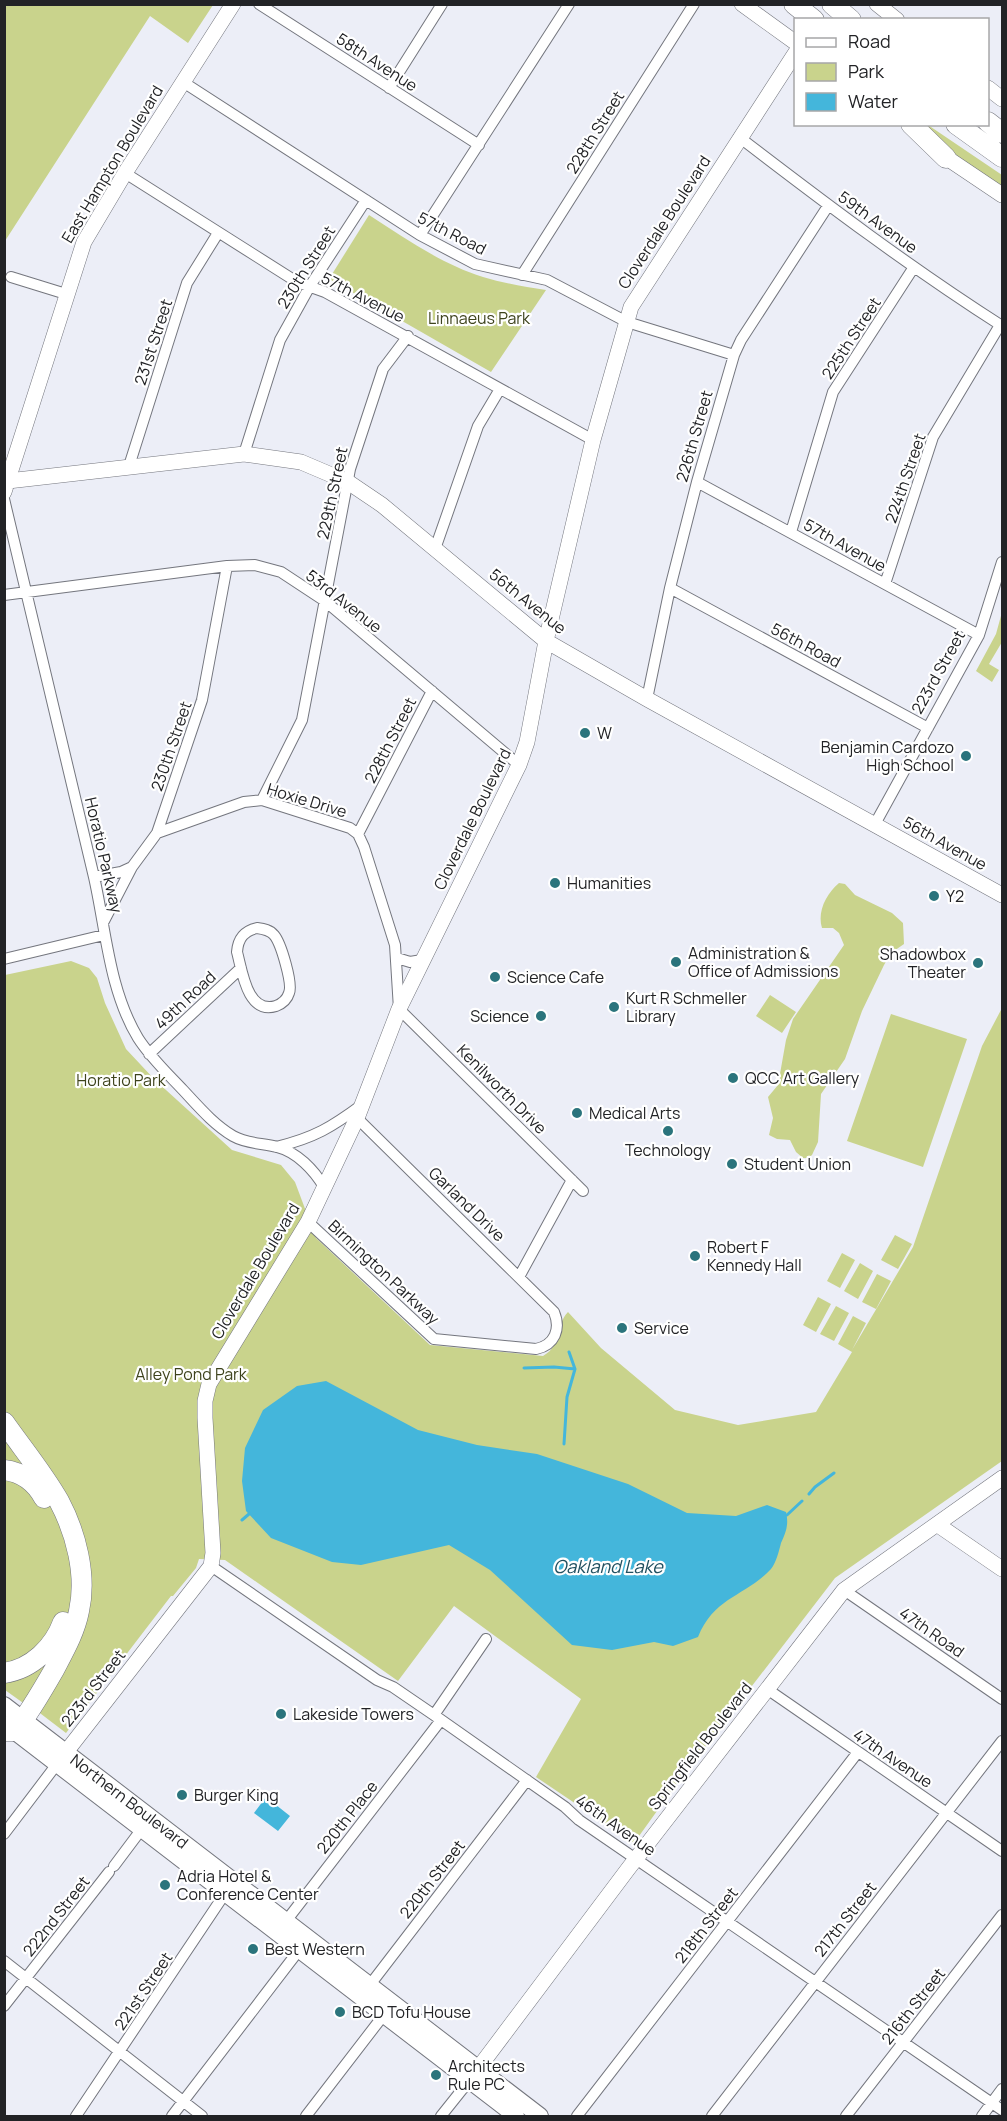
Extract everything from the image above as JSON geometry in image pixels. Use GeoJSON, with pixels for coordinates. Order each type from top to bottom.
{"type":"FeatureCollection","features":[{"type":"Feature","properties":{"kind":"highway"},"geometry":{"type":"LineString","coordinates":[[783,4],[798,18]]}},
{"type":"Feature","properties":{"kind":"highway"},"geometry":{"type":"LineString","coordinates":[[794,4],[812,18]]}},
{"type":"Feature","properties":{"kind":"highway"},"geometry":{"type":"LineString","coordinates":[[832,4],[849,18]]}},
{"type":"Feature","properties":{"kind":"highway"},"geometry":{"type":"LineString","coordinates":[[989,123],[1002,133]]}},
{"type":"Feature","properties":{"kind":"highway"},"geometry":{"type":"LineString","coordinates":[[913,126],[946,158]]}},
{"type":"Feature","properties":{"kind":"highway"},"geometry":{"type":"LineString","coordinates":[[959,126],[1002,157]]}},
{"type":"Feature","properties":{"kind":"highway"},"geometry":{"type":"LineString","coordinates":[[4,1422],[42,1473],[60,1503],[76,1543],[82,1593],[79,1613],[70,1639],[38,1701],[12,1726]]}},
{"type":"Feature","properties":{"kind":"highway"},"geometry":{"type":"LineString","coordinates":[[4,1470],[13,1471],[29,1479],[40,1491],[60,1534],[68,1567],[69,1593],[67,1612],[53,1643],[27,1666],[4,1673]]}},
{"type":"Feature","properties":{"kind":"main road","name":"Northern Boulevard"},"geometry":{"type":"LineString","coordinates":[[4,1705],[12,1726],[62,1758],[365,1991],[473,2075],[516,2116]]}},
{"type":"Feature","properties":{"kind":"main road","name":"Northern Boulevard"},"geometry":{"type":"LineString","coordinates":[[473,2075],[540,2116]]}},
{"type":"Feature","properties":{"kind":"street","name":"East Hampton Boulevard"},"geometry":{"type":"LineString","coordinates":[[6,486],[84,242],[125,173],[233,4]]}},
{"type":"Feature","properties":{"kind":"street","name":"58th Avenue"},"geometry":{"type":"LineString","coordinates":[[259,4],[479,145]]}},
{"type":"Feature","properties":{"kind":"street"},"geometry":{"type":"LineString","coordinates":[[388,88],[442,4]]}},
{"type":"Feature","properties":{"kind":"street"},"geometry":{"type":"LineString","coordinates":[[420,235],[569,4]]}},
{"type":"Feature","properties":{"kind":"street","name":"228th Street"},"geometry":{"type":"LineString","coordinates":[[522,275],[694,4]]}},
{"type":"Feature","properties":{"kind":"street"},"geometry":{"type":"LineString","coordinates":[[742,4],[794,42]]}},
{"type":"Feature","properties":{"kind":"street"},"geometry":{"type":"LineString","coordinates":[[877,4],[894,18]]}},
{"type":"Feature","properties":{"kind":"street","name":"Cloverdale Boulevard"},"geometry":{"type":"LineString","coordinates":[[211,1566],[213,1553],[205,1418],[206,1392],[235,1340],[308,1222],[360,1111],[399,1009],[519,765],[527,742],[546,641],[593,440],[631,307],[794,54]]}},
{"type":"Feature","properties":{"kind":"street","name":"57th Road"},"geometry":{"type":"LineString","coordinates":[[183,82],[420,235],[475,264],[547,280],[627,322],[734,355]]}},
{"type":"Feature","properties":{"kind":"street"},"geometry":{"type":"LineString","coordinates":[[989,89],[1002,99]]}},
{"type":"Feature","properties":{"kind":"street"},"geometry":{"type":"LineString","coordinates":[[905,126],[946,158],[1002,195]]}},
{"type":"Feature","properties":{"kind":"street","name":"59th Avenue"},"geometry":{"type":"LineString","coordinates":[[740,137],[828,206],[1001,325]]}},
{"type":"Feature","properties":{"kind":"street","name":"57th Avenue"},"geometry":{"type":"LineString","coordinates":[[125,173],[297,282],[325,291],[593,440]]}},
{"type":"Feature","properties":{"kind":"street","name":"230th Street"},"geometry":{"type":"LineString","coordinates":[[244,454],[280,339],[310,286],[366,200]]}},
{"type":"Feature","properties":{"kind":"street","name":"226th Street"},"geometry":{"type":"LineString","coordinates":[[647,699],[670,588],[697,482],[734,355],[741,340],[828,206]]}},
{"type":"Feature","properties":{"kind":"street","name":"231st Street"},"geometry":{"type":"LineString","coordinates":[[129,466],[187,283],[218,232]]}},
{"type":"Feature","properties":{"kind":"street","name":"225th Street"},"geometry":{"type":"LineString","coordinates":[[791,532],[833,392],[914,267]]}},
{"type":"Feature","properties":{"kind":"street"},"geometry":{"type":"LineString","coordinates":[[11,276],[66,294]]}},
{"type":"Feature","properties":{"kind":"street","name":"224th Street"},"geometry":{"type":"LineString","coordinates":[[885,584],[933,437],[1001,325]]}},
{"type":"Feature","properties":{"kind":"street","name":"229th Street"},"geometry":{"type":"LineString","coordinates":[[262,800],[302,720],[350,469],[383,369],[408,336]]}},
{"type":"Feature","properties":{"kind":"street"},"geometry":{"type":"LineString","coordinates":[[435,549],[478,426],[500,389]]}},
{"type":"Feature","properties":{"kind":"street","name":"56th Avenue"},"geometry":{"type":"LineString","coordinates":[[6,486],[129,466],[244,454],[301,462],[348,483],[382,505],[546,641],[1002,895]]}},
{"type":"Feature","properties":{"kind":"street","name":"57th Avenue"},"geometry":{"type":"LineString","coordinates":[[697,482],[979,635]]}},
{"type":"Feature","properties":{"kind":"street","name":"Horatio Parkway"},"geometry":{"type":"LineString","coordinates":[[4,500],[94,877],[104,921],[104,935],[122,1006],[149,1054],[221,1128],[236,1137],[256,1144],[276,1147],[293,1153],[318,1177],[324,1187]]}},
{"type":"Feature","properties":{"kind":"street","name":"223rd Street"},"geometry":{"type":"LineString","coordinates":[[875,824],[979,635],[1002,562]]}},
{"type":"Feature","properties":{"kind":"street","name":"53rd Avenue"},"geometry":{"type":"LineString","coordinates":[[4,594],[227,566],[255,565],[280,572],[325,601],[519,765]]}},
{"type":"Feature","properties":{"kind":"street","name":"230th Street"},"geometry":{"type":"LineString","coordinates":[[104,921],[132,867],[157,833],[202,700],[227,566]]}},
{"type":"Feature","properties":{"kind":"street","name":"56th Road"},"geometry":{"type":"LineString","coordinates":[[670,588],[928,728]]}},
{"type":"Feature","properties":{"kind":"street","name":"228th Street"},"geometry":{"type":"LineString","coordinates":[[358,834],[432,691]]}},
{"type":"Feature","properties":{"kind":"street","name":"Hoxie Drive"},"geometry":{"type":"LineString","coordinates":[[157,833],[244,802],[262,800],[350,828],[358,834],[392,934],[397,958],[399,1009]]}},
{"type":"Feature","properties":{"kind":"street"},"geometry":{"type":"LineString","coordinates":[[94,877],[121,872],[132,867]]}},
{"type":"Feature","properties":{"kind":"street","name":"49th Road"},"geometry":{"type":"LineString","coordinates":[[257,928],[270,931],[277,940],[291,984],[287,998],[271,1007],[255,1002],[249,994],[241,968],[237,945],[243,934],[257,928]]}},
{"type":"Feature","properties":{"kind":"street"},"geometry":{"type":"LineString","coordinates":[[4,959],[104,935]]}},
{"type":"Feature","properties":{"kind":"street"},"geometry":{"type":"LineString","coordinates":[[397,958],[410,962],[422,960]]}},
{"type":"Feature","properties":{"kind":"street","name":"49th Road"},"geometry":{"type":"LineString","coordinates":[[149,1054],[241,968]]}},
{"type":"Feature","properties":{"kind":"street","name":"Kenilworth Drive"},"geometry":{"type":"LineString","coordinates":[[399,1009],[583,1191]]}},
{"type":"Feature","properties":{"kind":"street","name":"Horatio Parkway"},"geometry":{"type":"LineString","coordinates":[[276,1147],[313,1137],[360,1111]]}},
{"type":"Feature","properties":{"kind":"street","name":"Garland Drive"},"geometry":{"type":"LineString","coordinates":[[360,1111],[554,1312]]}},
{"type":"Feature","properties":{"kind":"street"},"geometry":{"type":"LineString","coordinates":[[519,1277],[572,1180]]}},
{"type":"Feature","properties":{"kind":"street","name":"Birmington Parkway"},"geometry":{"type":"LineString","coordinates":[[308,1222],[434,1340],[542,1348],[547,1346],[555,1336],[558,1326],[554,1312]]}},
{"type":"Feature","properties":{"kind":"street","name":"Springfield Boulevard"},"geometry":{"type":"LineString","coordinates":[[473,2075],[636,1858],[844,1590],[1002,1478]]}},
{"type":"Feature","properties":{"kind":"street"},"geometry":{"type":"LineString","coordinates":[[938,1524],[1002,1569]]}},
{"type":"Feature","properties":{"kind":"street","name":"223rd Street"},"geometry":{"type":"LineString","coordinates":[[4,1834],[211,1566]]}},
{"type":"Feature","properties":{"kind":"street","name":"46th Avenue"},"geometry":{"type":"LineString","coordinates":[[211,1566],[377,1680],[393,1687],[438,1717],[579,1820],[1002,2110]]}},
{"type":"Feature","properties":{"kind":"street","name":"47th Road"},"geometry":{"type":"LineString","coordinates":[[844,1590],[1002,1699]]}},
{"type":"Feature","properties":{"kind":"street","name":"220th Place"},"geometry":{"type":"LineString","coordinates":[[282,1927],[438,1717],[486,1639]]}},
{"type":"Feature","properties":{"kind":"street","name":"47th Avenue"},"geometry":{"type":"LineString","coordinates":[[767,1689],[1002,1851]]}},
{"type":"Feature","properties":{"kind":"street","name":"217th Street"},"geometry":{"type":"LineString","coordinates":[[712,2116],[1002,1741]]}},
{"type":"Feature","properties":{"kind":"street","name":"218th Street"},"geometry":{"type":"LineString","coordinates":[[577,2116],[858,1752]]}},
{"type":"Feature","properties":{"kind":"street","name":"220th Street"},"geometry":{"type":"LineString","coordinates":[[365,1991],[527,1780]]}},
{"type":"Feature","properties":{"kind":"street","name":"222nd Street"},"geometry":{"type":"LineString","coordinates":[[4,2006],[146,1823]]}},
{"type":"Feature","properties":{"kind":"street","name":"221st Street"},"geometry":{"type":"LineString","coordinates":[[76,2116],[230,1887]]}},
{"type":"Feature","properties":{"kind":"street","name":"216th Street"},"geometry":{"type":"LineString","coordinates":[[846,2116],[1002,1915]]}},
{"type":"Feature","properties":{"kind":"street"},"geometry":{"type":"LineString","coordinates":[[172,2116],[304,1944]]}},
{"type":"Feature","properties":{"kind":"street"},"geometry":{"type":"LineString","coordinates":[[4,1961],[202,2116]]}},
{"type":"Feature","properties":{"kind":"street"},"geometry":{"type":"LineString","coordinates":[[306,2116],[388,2009]]}},
{"type":"Feature","properties":{"kind":"street"},"geometry":{"type":"LineString","coordinates":[[441,2116],[473,2075]]}},
{"type":"Feature","properties":{"kind":"street"},"geometry":{"type":"LineString","coordinates":[[982,2116],[1002,2089]]}},
{"type":"Feature","properties":{"kind":"green space"},"geometry":{"type":"Polygon","coordinates":[[[4,5],[213,5],[188,43],[150,16],[5,241],[4,5]]]}},
{"type":"Feature","properties":{"kind":"green space"},"geometry":{"type":"Polygon","coordinates":[[[920,126],[929,126],[1002,175],[1002,190],[964,164],[920,126]]]}},
{"type":"Feature","properties":{"kind":"green space","name":"Linnaeus Park"},"geometry":{"type":"Polygon","coordinates":[[[369,215],[424,250],[468,272],[498,281],[546,290],[491,372],[329,279],[369,215]]]}},
{"type":"Feature","properties":{"kind":"green space"},"geometry":{"type":"Polygon","coordinates":[[[1002,612],[1002,642],[989,664],[999,670],[992,682],[976,671],[996,634],[1002,612]]]}},
{"type":"Feature","properties":{"kind":"green space"},"geometry":{"type":"Polygon","coordinates":[[[839,883],[845,884],[855,895],[892,913],[903,923],[904,944],[891,953],[884,965],[862,1011],[845,1059],[821,1094],[818,1142],[812,1155],[803,1158],[796,1152],[790,1140],[777,1139],[769,1135],[773,1118],[768,1097],[778,1085],[786,1040],[793,1019],[844,945],[839,933],[833,928],[822,928],[821,922],[824,904],[830,892],[839,883]]]}},
{"type":"Feature","properties":{"kind":"green space","name":"Alley Pond Park"},"geometry":{"type":"Polygon","coordinates":[[[71,961],[89,968],[97,978],[105,1003],[126,1049],[155,1080],[232,1150],[281,1165],[295,1182],[316,1238],[430,1345],[543,1356],[554,1346],[561,1323],[568,1312],[601,1348],[675,1410],[738,1425],[816,1412],[852,1352],[838,1344],[853,1316],[866,1323],[852,1350],[913,1247],[982,1046],[1002,1008],[1002,1461],[835,1578],[634,1843],[536,1777],[581,1699],[454,1606],[398,1681],[225,1560],[199,1559],[196,1568],[171,1596],[66,1733],[28,1704],[26,1705],[5,1690],[5,975],[71,961]]]}},
{"type":"Feature","properties":{"kind":"green space"},"geometry":{"type":"Polygon","coordinates":[[[770,995],[796,1012],[782,1033],[756,1016],[770,995]]]}},
{"type":"Feature","properties":{"kind":"green space"},"geometry":{"type":"Polygon","coordinates":[[[891,1014],[967,1039],[923,1167],[847,1141],[891,1014]]]}},
{"type":"Feature","properties":{"kind":"green space"},"geometry":{"type":"Polygon","coordinates":[[[895,1235],[912,1244],[898,1269],[881,1260],[895,1235]]]}},
{"type":"Feature","properties":{"kind":"green space"},"geometry":{"type":"Polygon","coordinates":[[[842,1253],[855,1260],[840,1288],[827,1281],[842,1253]]]}},
{"type":"Feature","properties":{"kind":"green space"},"geometry":{"type":"Polygon","coordinates":[[[860,1263],[873,1271],[858,1299],[844,1291],[860,1263]]]}},
{"type":"Feature","properties":{"kind":"green space"},"geometry":{"type":"Polygon","coordinates":[[[877,1274],[891,1281],[876,1309],[862,1302],[877,1274]]]}},
{"type":"Feature","properties":{"kind":"green space"},"geometry":{"type":"Polygon","coordinates":[[[818,1297],[831,1304],[816,1332],[803,1325],[818,1297]]]}},
{"type":"Feature","properties":{"kind":"green space"},"geometry":{"type":"Polygon","coordinates":[[[836,1306],[849,1313],[834,1341],[820,1334],[836,1306]]]}},
{"type":"Feature","properties":{"kind":"water","name":"Oakland Lake"},"geometry":{"type":"Polygon","coordinates":[[[326,1381],[418,1430],[477,1445],[537,1454],[628,1484],[687,1513],[736,1516],[767,1505],[786,1512],[786,1528],[776,1560],[771,1569],[761,1578],[713,1613],[698,1637],[673,1646],[654,1642],[612,1650],[572,1645],[490,1570],[449,1545],[361,1565],[332,1562],[271,1538],[246,1511],[242,1481],[245,1448],[263,1410],[297,1386],[326,1381]]]}},
{"type":"Feature","properties":{"kind":"water"},"geometry":{"type":"Polygon","coordinates":[[[266,1797],[290,1816],[278,1831],[254,1813],[266,1797]]]}},
{"type":"Feature","properties":{"kind":"waterway"},"geometry":{"type":"LineString","coordinates":[[569,1352],[575,1369]]}},
{"type":"Feature","properties":{"kind":"waterway"},"geometry":{"type":"LineString","coordinates":[[524,1368],[575,1369],[567,1397],[564,1444]]}},
{"type":"Feature","properties":{"kind":"waterway"},"geometry":{"type":"LineString","coordinates":[[809,1494],[834,1473]]}},
{"type":"Feature","properties":{"kind":"waterway"},"geometry":{"type":"LineString","coordinates":[[787,1515],[802,1501]]}},
{"type":"Feature","properties":{"kind":"waterway"},"geometry":{"type":"LineString","coordinates":[[242,1520],[249,1514]]}},
{"type":"Feature","properties":{"kind":"place","name":"W"},"geometry":{"type":"Point","coordinates":[585,733]}},
{"type":"Feature","properties":{"kind":"place","name":"Benjamin Cardozo High School"},"geometry":{"type":"Point","coordinates":[966,756]}},
{"type":"Feature","properties":{"kind":"place","name":"Humanities"},"geometry":{"type":"Point","coordinates":[555,883]}},
{"type":"Feature","properties":{"kind":"place","name":"Y2"},"geometry":{"type":"Point","coordinates":[934,896]}},
{"type":"Feature","properties":{"kind":"place","name":"Administration & Office of Admissions"},"geometry":{"type":"Point","coordinates":[676,962]}},
{"type":"Feature","properties":{"kind":"place","name":"Shadowbox Theater"},"geometry":{"type":"Point","coordinates":[978,963]}},
{"type":"Feature","properties":{"kind":"place","name":"Science Cafe"},"geometry":{"type":"Point","coordinates":[495,977]}},
{"type":"Feature","properties":{"kind":"place","name":"Kurt R Schmeller Library"},"geometry":{"type":"Point","coordinates":[614,1007]}},
{"type":"Feature","properties":{"kind":"place","name":"Science"},"geometry":{"type":"Point","coordinates":[541,1016]}},
{"type":"Feature","properties":{"kind":"place","name":"QCC Art Gallery"},"geometry":{"type":"Point","coordinates":[733,1078]}},
{"type":"Feature","properties":{"kind":"place","name":"Medical Arts"},"geometry":{"type":"Point","coordinates":[577,1113]}},
{"type":"Feature","properties":{"kind":"place","name":"Technology"},"geometry":{"type":"Point","coordinates":[668,1131]}},
{"type":"Feature","properties":{"kind":"place","name":"Student Union"},"geometry":{"type":"Point","coordinates":[732,1164]}},
{"type":"Feature","properties":{"kind":"place","name":"Robert F Kennedy Hall"},"geometry":{"type":"Point","coordinates":[695,1256]}},
{"type":"Feature","properties":{"kind":"place","name":"Service"},"geometry":{"type":"Point","coordinates":[622,1328]}},
{"type":"Feature","properties":{"kind":"place","name":"Lakeside Towers"},"geometry":{"type":"Point","coordinates":[281,1714]}},
{"type":"Feature","properties":{"kind":"place","name":"Burger King"},"geometry":{"type":"Point","coordinates":[182,1795]}},
{"type":"Feature","properties":{"kind":"place","name":"Adria Hotel & Conference Center"},"geometry":{"type":"Point","coordinates":[165,1885]}},
{"type":"Feature","properties":{"kind":"place","name":"Best Western"},"geometry":{"type":"Point","coordinates":[253,1949]}},
{"type":"Feature","properties":{"kind":"place","name":"BCD Tofu House"},"geometry":{"type":"Point","coordinates":[340,2012]}},
{"type":"Feature","properties":{"kind":"place","name":"Architects Rule PC"},"geometry":{"type":"Point","coordinates":[436,2075]}},
{"type":"Feature","properties":{"kind":"park label","name":"Horatio Park"},"geometry":{"type":"Point","coordinates":[121,1080]}}]}
